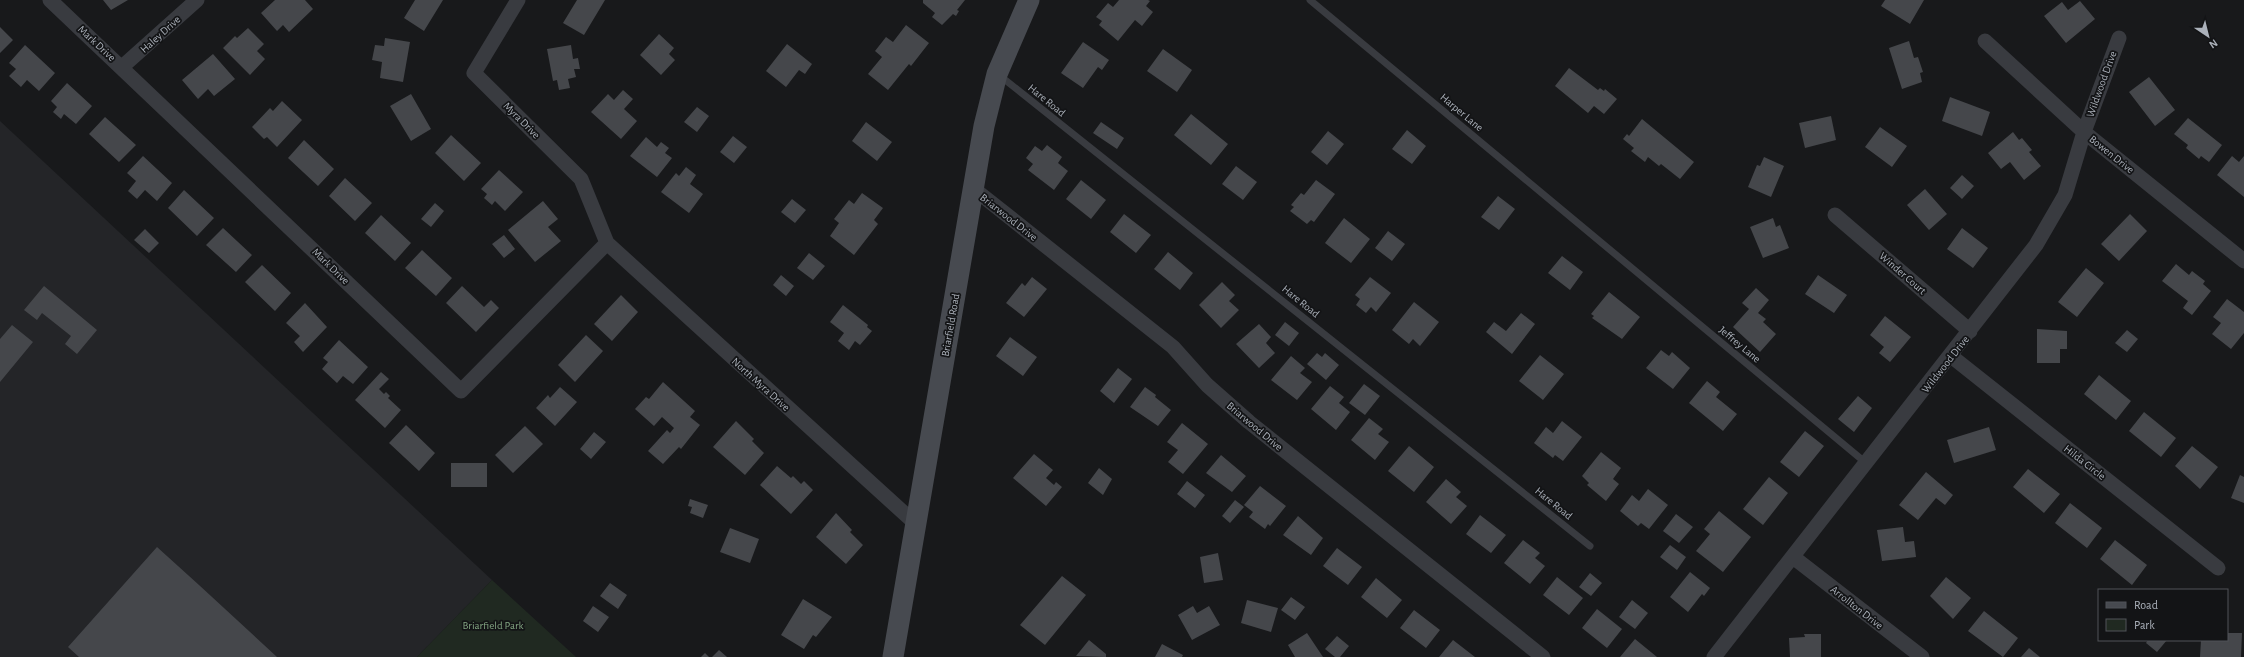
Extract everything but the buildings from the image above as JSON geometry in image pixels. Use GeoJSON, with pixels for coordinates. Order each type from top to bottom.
{"type":"FeatureCollection","features":[{"type":"Feature","properties":{"kind":"main road","name":"Briarfield Road"},"geometry":{"type":"LineString","coordinates":[[893,657],[984,126],[997,74],[1029,0]]}},
{"type":"Feature","properties":{"kind":"street","name":"Mark Drive"},"geometry":{"type":"LineString","coordinates":[[50,0],[461,391],[607,243]]}},
{"type":"Feature","properties":{"kind":"street","name":"Haley Drive"},"geometry":{"type":"LineString","coordinates":[[122,67],[197,0]]}},
{"type":"Feature","properties":{"kind":"street","name":"Myra Drive"},"geometry":{"type":"LineString","coordinates":[[518,0],[474,73],[581,179],[607,243]]}},
{"type":"Feature","properties":{"kind":"street","name":"Wildwood Drive"},"geometry":{"type":"LineString","coordinates":[[1714,657],[2036,246],[2065,195],[2084,132],[2119,38]]}},
{"type":"Feature","properties":{"kind":"street","name":"Bowen Drive"},"geometry":{"type":"LineString","coordinates":[[1985,41],[2084,132],[2244,261]]}},
{"type":"Feature","properties":{"kind":"street","name":"Briarwood Drive"},"geometry":{"type":"LineString","coordinates":[[974,189],[1173,347],[1207,385],[1249,422],[1543,657]]}},
{"type":"Feature","properties":{"kind":"street","name":"Winder Court"},"geometry":{"type":"LineString","coordinates":[[1835,215],[1970,331]]}},
{"type":"Feature","properties":{"kind":"street","name":"North Myra Drive"},"geometry":{"type":"LineString","coordinates":[[607,243],[916,524]]}},
{"type":"Feature","properties":{"kind":"street","name":"Hilda Circle"},"geometry":{"type":"LineString","coordinates":[[1951,356],[2218,568]]}},
{"type":"Feature","properties":{"kind":"street","name":"Arrollton Drive"},"geometry":{"type":"LineString","coordinates":[[1793,557],[1922,657]]}},
{"type":"Feature","properties":{"kind":"lane","name":"Harper Lane"},"geometry":{"type":"LineString","coordinates":[[1310,0],[1600,242]]}},
{"type":"Feature","properties":{"kind":"lane","name":"Hare Road"},"geometry":{"type":"LineString","coordinates":[[997,74],[1590,546]]}},
{"type":"Feature","properties":{"kind":"lane","name":"Jeffrey Lane"},"geometry":{"type":"LineString","coordinates":[[1600,242],[1866,463]]}},
{"type":"Feature","properties":{"kind":"shaded area"},"geometry":{"type":"Polygon","coordinates":[[[0,121],[492,580],[417,657],[0,657],[0,121]]]}},
{"type":"Feature","properties":{"kind":"green space","name":"Briarfield Park"},"geometry":{"type":"Polygon","coordinates":[[[492,580],[576,657],[417,657],[492,580]]]}}]}
